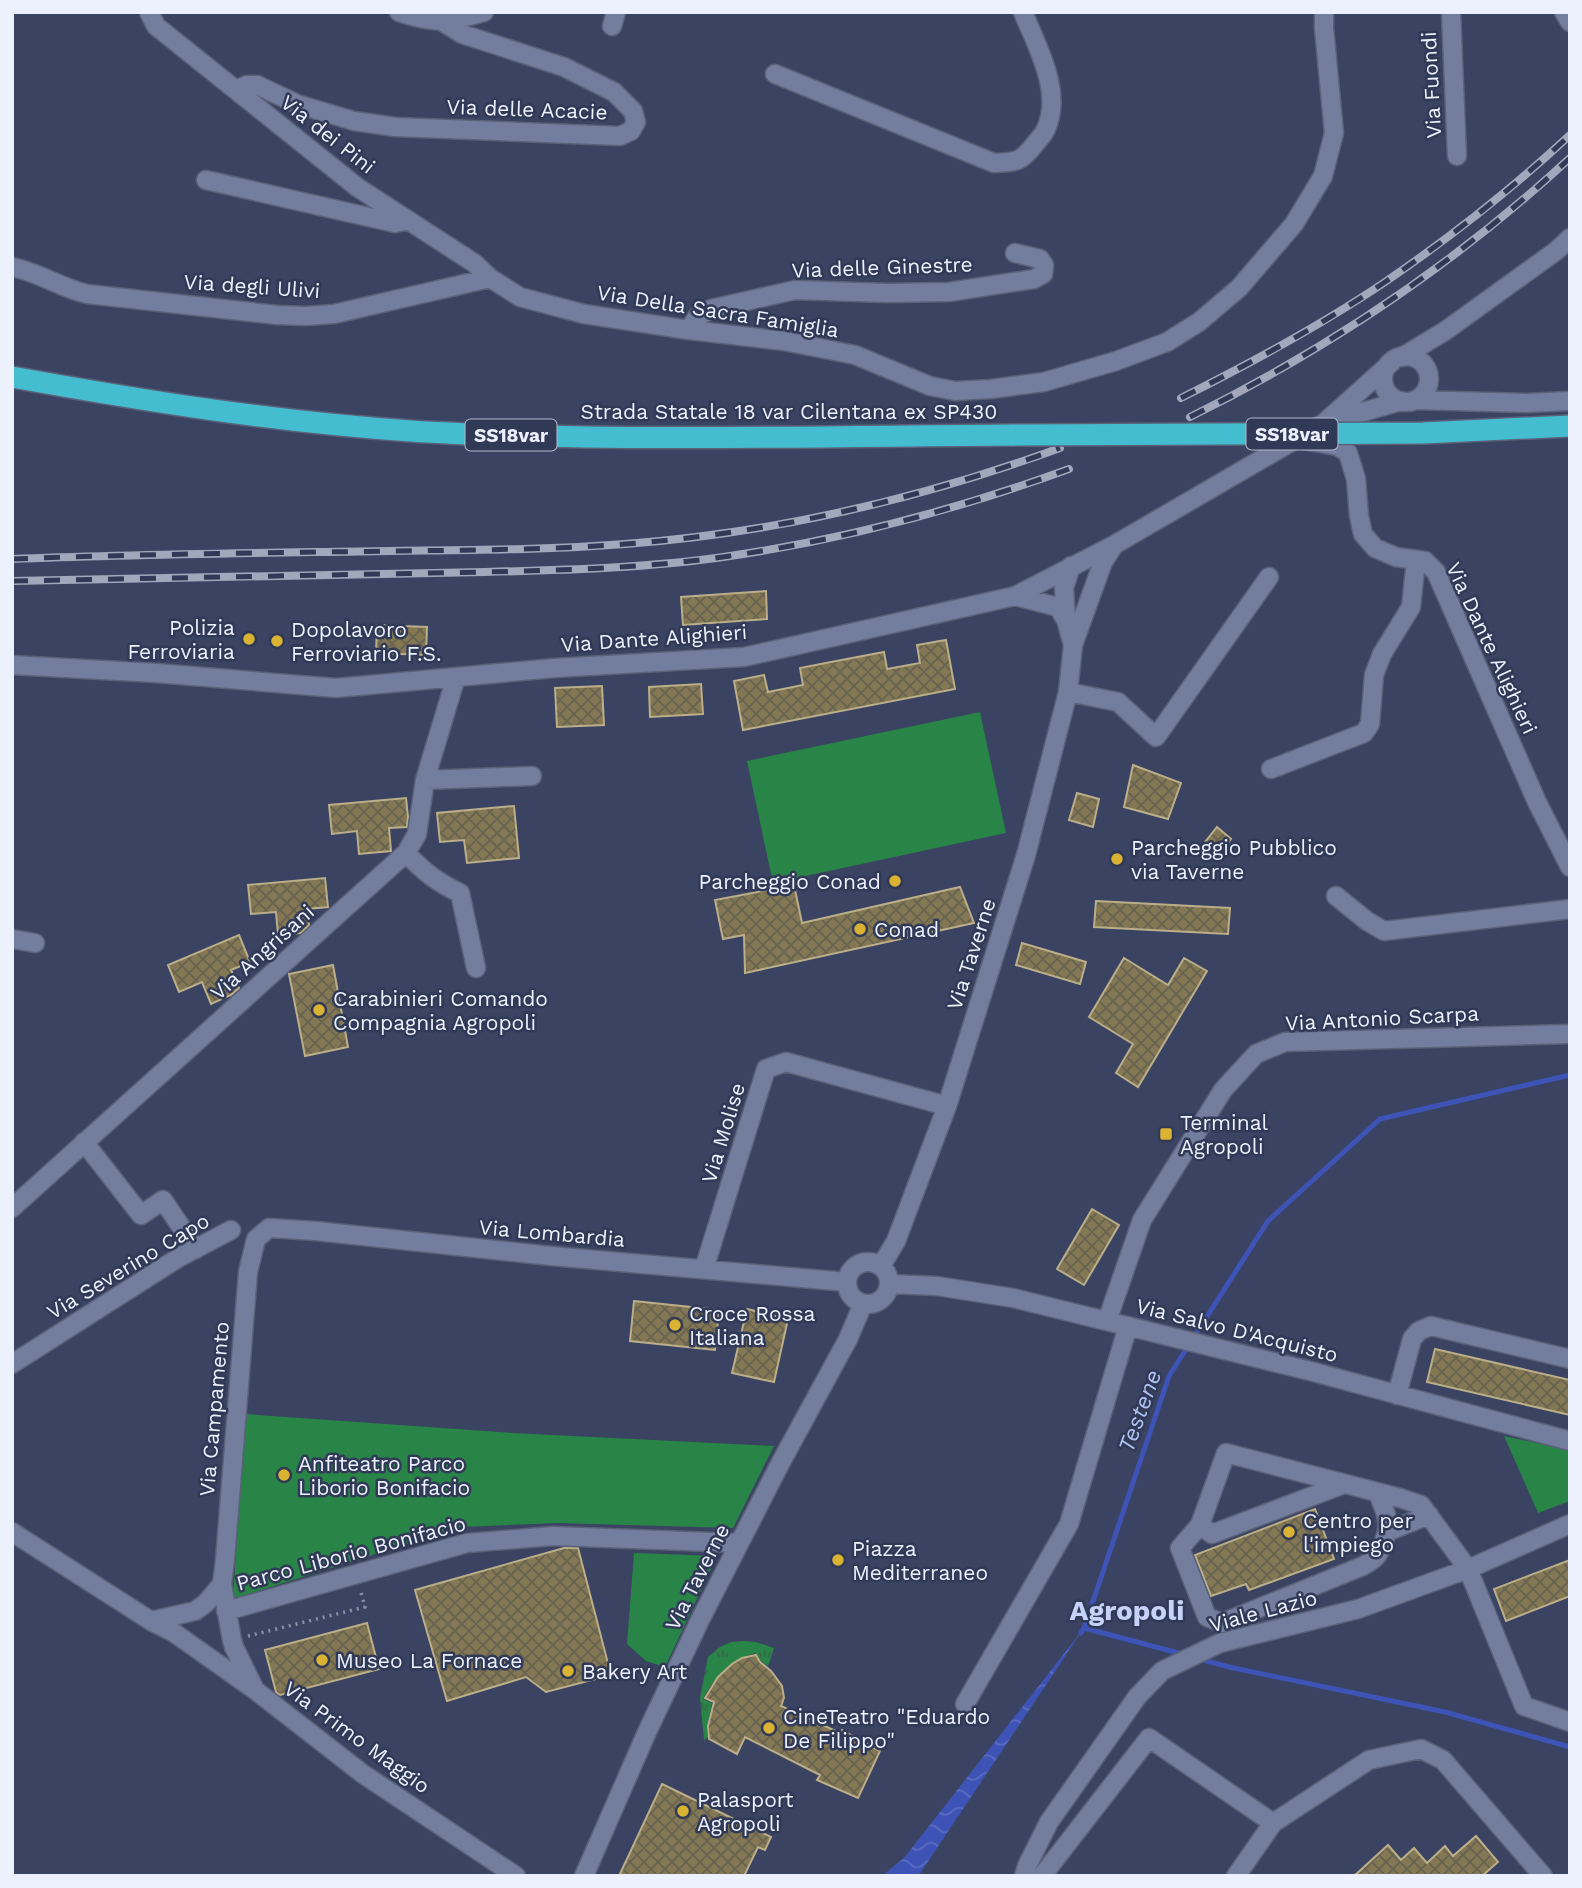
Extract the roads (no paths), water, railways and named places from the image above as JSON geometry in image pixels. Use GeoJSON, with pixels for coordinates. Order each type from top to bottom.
{"type":"FeatureCollection","features":[{"type":"Feature","properties":{"kind":"highway","name":"Strada Statale 18 var Cilentana ex SP430"},"geometry":{"type":"LineString","coordinates":[[12,377],[155,402],[341,426],[414,432],[533,436],[675,438],[1423,433],[1570,426]]}},
{"type":"Feature","properties":{"kind":"street","name":"Via dei Pini"},"geometry":{"type":"LineString","coordinates":[[149,12],[156,26],[357,187],[474,263],[490,278]]}},
{"type":"Feature","properties":{"kind":"street"},"geometry":{"type":"LineString","coordinates":[[399,12],[421,20],[443,22],[484,12]]}},
{"type":"Feature","properties":{"kind":"street"},"geometry":{"type":"LineString","coordinates":[[775,74],[994,163],[1012,162],[1025,157],[1045,130],[1052,103],[1049,78],[1023,12]]}},
{"type":"Feature","properties":{"kind":"street","name":"Via Della Sacra Famiglia"},"geometry":{"type":"LineString","coordinates":[[490,278],[520,297],[571,311],[689,330],[784,341],[855,355],[930,386],[955,391],[1044,382],[1116,360],[1167,342],[1199,322],[1239,288],[1294,224],[1324,176],[1334,132],[1324,12]]}},
{"type":"Feature","properties":{"kind":"street","name":"Via Fuondi"},"geometry":{"type":"LineString","coordinates":[[1451,12],[1457,156]]}},
{"type":"Feature","properties":{"kind":"street"},"geometry":{"type":"LineString","coordinates":[[1564,12],[1570,22]]}},
{"type":"Feature","properties":{"kind":"street","name":"Via delle Acacie"},"geometry":{"type":"LineString","coordinates":[[236,90],[247,85],[257,85],[308,107],[354,121],[395,127],[620,136],[631,131],[636,122],[633,111],[614,92],[564,67],[462,34],[443,22]]}},
{"type":"Feature","properties":{"kind":"street"},"geometry":{"type":"LineString","coordinates":[[206,180],[394,223],[407,220]]}},
{"type":"Feature","properties":{"kind":"street"},"geometry":{"type":"LineString","coordinates":[[1324,423],[1397,359],[1445,331],[1570,239]]}},
{"type":"Feature","properties":{"kind":"street","name":"Via delle Ginestre"},"geometry":{"type":"LineString","coordinates":[[689,330],[697,317],[711,309],[795,290],[950,292],[1034,279],[1043,274],[1044,265],[1040,259],[1014,253]]}},
{"type":"Feature","properties":{"kind":"street","name":"Via degli Ulivi"},"geometry":{"type":"LineString","coordinates":[[12,268],[24,270],[87,295],[306,316],[334,314],[490,278]]}},
{"type":"Feature","properties":{"kind":"street"},"geometry":{"type":"LineString","coordinates":[[1445,331],[1427,374],[1425,392],[1409,401],[1389,394],[1384,381],[1384,374],[1397,359],[1416,358],[1427,374],[1460,400]]}},
{"type":"Feature","properties":{"kind":"street"},"geometry":{"type":"LineString","coordinates":[[1324,423],[1409,401],[1570,401]]}},
{"type":"Feature","properties":{"kind":"street","name":"Via Dante Alighieri"},"geometry":{"type":"LineString","coordinates":[[12,666],[156,673],[336,688],[555,668],[744,657],[1015,596],[1114,545],[1324,423]]}},
{"type":"Feature","properties":{"kind":"street","name":"Via Dante Alighieri"},"geometry":{"type":"LineString","coordinates":[[1296,439],[1337,446],[1348,453],[1356,479],[1363,534],[1375,548],[1396,557],[1426,561],[1436,572],[1537,802],[1570,867]]}},
{"type":"Feature","properties":{"kind":"street","name":"Via Taverne"},"geometry":{"type":"LineString","coordinates":[[881,1266],[895,1241],[947,1106],[1026,855],[1068,692],[1073,645],[1103,562],[1114,545]]}},
{"type":"Feature","properties":{"kind":"street"},"geometry":{"type":"LineString","coordinates":[[1271,769],[1364,733],[1370,724],[1374,675],[1382,654],[1411,607],[1416,560]]}},
{"type":"Feature","properties":{"kind":"street"},"geometry":{"type":"LineString","coordinates":[[1071,566],[1084,585],[1087,610]]}},
{"type":"Feature","properties":{"kind":"street","name":"Via Taverne"},"geometry":{"type":"LineString","coordinates":[[1071,566],[1065,588],[1066,620],[1073,645]]}},
{"type":"Feature","properties":{"kind":"street"},"geometry":{"type":"LineString","coordinates":[[1068,692],[1118,702],[1156,737],[1269,577]]}},
{"type":"Feature","properties":{"kind":"street"},"geometry":{"type":"LineString","coordinates":[[1015,596],[1058,607],[1066,620]]}},
{"type":"Feature","properties":{"kind":"street","name":"Via Angrisani"},"geometry":{"type":"LineString","coordinates":[[12,1208],[406,853],[417,834],[425,779],[456,677]]}},
{"type":"Feature","properties":{"kind":"street"},"geometry":{"type":"LineString","coordinates":[[425,779],[532,776]]}},
{"type":"Feature","properties":{"kind":"street"},"geometry":{"type":"LineString","coordinates":[[406,853],[422,870],[441,884],[460,893],[476,968]]}},
{"type":"Feature","properties":{"kind":"street"},"geometry":{"type":"LineString","coordinates":[[1336,896],[1367,921],[1384,930],[1570,909]]}},
{"type":"Feature","properties":{"kind":"street"},"geometry":{"type":"LineString","coordinates":[[12,939],[35,943]]}},
{"type":"Feature","properties":{"kind":"street","name":"Via Antonio Scarpa"},"geometry":{"type":"LineString","coordinates":[[1107,1321],[1142,1220],[1223,1090],[1256,1054],[1285,1042],[1570,1034]]}},
{"type":"Feature","properties":{"kind":"street","name":"Via Molise"},"geometry":{"type":"LineString","coordinates":[[704,1269],[766,1069],[786,1062],[947,1106]]}},
{"type":"Feature","properties":{"kind":"street","name":"Via Severino Capo"},"geometry":{"type":"LineString","coordinates":[[84,1142],[141,1214],[163,1200],[196,1249]]}},
{"type":"Feature","properties":{"kind":"street","name":"Via Lombardia"},"geometry":{"type":"LineString","coordinates":[[256,1239],[268,1228],[286,1229],[847,1282]]}},
{"type":"Feature","properties":{"kind":"street","name":"Via Severino Capo"},"geometry":{"type":"LineString","coordinates":[[12,1364],[167,1265],[231,1230]]}},
{"type":"Feature","properties":{"kind":"street","name":"Via Campamento"},"geometry":{"type":"LineString","coordinates":[[255,1690],[234,1647],[222,1584],[248,1272],[256,1239]]}},
{"type":"Feature","properties":{"kind":"street"},"geometry":{"type":"LineString","coordinates":[[869,1262],[881,1266],[886,1270],[889,1290],[876,1304],[858,1302],[850,1293],[847,1282],[852,1270],[869,1262]]}},
{"type":"Feature","properties":{"kind":"street","name":"Via Salvo D'Acquisto"},"geometry":{"type":"LineString","coordinates":[[890,1284],[937,1286],[1013,1298],[1231,1351],[1570,1441]]}},
{"type":"Feature","properties":{"kind":"street","name":"Via Taverne"},"geometry":{"type":"LineString","coordinates":[[584,1876],[688,1645],[780,1462],[848,1339],[863,1304]]}},
{"type":"Feature","properties":{"kind":"street"},"geometry":{"type":"LineString","coordinates":[[1397,1395],[1412,1339],[1419,1331],[1431,1326],[1570,1359]]}},
{"type":"Feature","properties":{"kind":"street"},"geometry":{"type":"LineString","coordinates":[[965,1704],[1069,1524],[1132,1327]]}},
{"type":"Feature","properties":{"kind":"street"},"geometry":{"type":"LineString","coordinates":[[1377,1492],[1388,1516],[1389,1531],[1377,1558],[1222,1623],[1206,1617],[1180,1548],[1200,1525],[1226,1453],[1377,1492],[1421,1505],[1468,1569],[1524,1706],[1570,1722]]}},
{"type":"Feature","properties":{"kind":"street"},"geometry":{"type":"LineString","coordinates":[[1200,1525],[1212,1534],[1344,1484]]}},
{"type":"Feature","properties":{"kind":"street"},"geometry":{"type":"LineString","coordinates":[[1389,1531],[1429,1515]]}},
{"type":"Feature","properties":{"kind":"street","name":"Viale Lazio"},"geometry":{"type":"LineString","coordinates":[[1024,1876],[1049,1822],[1137,1697],[1162,1671],[1220,1643],[1358,1609],[1468,1569],[1570,1524]]}},
{"type":"Feature","properties":{"kind":"street","name":"Via Primo Maggio"},"geometry":{"type":"LineString","coordinates":[[12,1532],[151,1621],[173,1632],[255,1690],[363,1774],[516,1876]]}},
{"type":"Feature","properties":{"kind":"street","name":"Parco Liborio Bonifacio"},"geometry":{"type":"LineString","coordinates":[[226,1611],[467,1543],[553,1536],[739,1543]]}},
{"type":"Feature","properties":{"kind":"street"},"geometry":{"type":"LineString","coordinates":[[151,1621],[195,1611],[206,1603],[222,1584]]}},
{"type":"Feature","properties":{"kind":"street"},"geometry":{"type":"LineString","coordinates":[[1042,1876],[1149,1738],[1273,1823]]}},
{"type":"Feature","properties":{"kind":"street"},"geometry":{"type":"LineString","coordinates":[[1236,1876],[1273,1823],[1369,1760],[1421,1749],[1443,1760],[1543,1876]]}},
{"type":"Feature","properties":{"kind":"water"},"geometry":{"type":"Polygon","coordinates":[[[1084,1628],[919,1875],[882,1876],[904,1858],[1084,1628]]]}},
{"type":"Feature","properties":{"kind":"waterway","name":"Testene"},"geometry":{"type":"LineString","coordinates":[[1081,1633],[1169,1376],[1268,1221],[1380,1119],[1570,1075]]}},
{"type":"Feature","properties":{"kind":"waterway"},"geometry":{"type":"LineString","coordinates":[[1084,1628],[1186,1655]]}},
{"type":"Feature","properties":{"kind":"waterway"},"geometry":{"type":"LineString","coordinates":[[1199,1659],[1445,1712],[1570,1747]]}},
{"type":"Feature","properties":{"kind":"railway"},"geometry":{"type":"LineString","coordinates":[[1181,398],[1285,343],[1385,282],[1480,212],[1570,135]]}},
{"type":"Feature","properties":{"kind":"railway"},"geometry":{"type":"LineString","coordinates":[[1190,417],[1292,363],[1389,301],[1482,233],[1570,158]]}},
{"type":"Feature","properties":{"kind":"railway"},"geometry":{"type":"LineString","coordinates":[[12,559],[537,549],[681,539],[736,532],[846,511],[954,483],[1060,448]]}},
{"type":"Feature","properties":{"kind":"railway"},"geometry":{"type":"LineString","coordinates":[[12,581],[546,570],[700,560],[859,532],[944,510],[1069,469]]}},
{"type":"Feature","properties":{"kind":"place","name":"Polizia Ferroviaria"},"geometry":{"type":"Point","coordinates":[249,639]}},
{"type":"Feature","properties":{"kind":"place","name":"Dopolavoro Ferroviario F.S."},"geometry":{"type":"Point","coordinates":[277,641]}},
{"type":"Feature","properties":{"kind":"place","name":"Parcheggio Pubblico via Taverne"},"geometry":{"type":"Point","coordinates":[1117,859]}},
{"type":"Feature","properties":{"kind":"place","name":"Parcheggio Conad"},"geometry":{"type":"Point","coordinates":[895,881]}},
{"type":"Feature","properties":{"kind":"place","name":"Conad"},"geometry":{"type":"Point","coordinates":[860,929]}},
{"type":"Feature","properties":{"kind":"place","name":"Carabinieri Comando Compagnia Agropoli"},"geometry":{"type":"Point","coordinates":[319,1010]}},
{"type":"Feature","properties":{"kind":"place","name":"Terminal Agropoli"},"geometry":{"type":"Point","coordinates":[1166,1134]}},
{"type":"Feature","properties":{"kind":"place","name":"Croce Rossa Italiana"},"geometry":{"type":"Point","coordinates":[675,1325]}},
{"type":"Feature","properties":{"kind":"place","name":"Anfiteatro Parco Liborio Bonifacio"},"geometry":{"type":"Point","coordinates":[284,1475]}},
{"type":"Feature","properties":{"kind":"place","name":"Centro per l'impiego"},"geometry":{"type":"Point","coordinates":[1289,1532]}},
{"type":"Feature","properties":{"kind":"place","name":"Piazza Mediterraneo"},"geometry":{"type":"Point","coordinates":[838,1560]}},
{"type":"Feature","properties":{"kind":"place","name":"Museo La Fornace"},"geometry":{"type":"Point","coordinates":[322,1660]}},
{"type":"Feature","properties":{"kind":"place","name":"Bakery Art"},"geometry":{"type":"Point","coordinates":[568,1671]}},
{"type":"Feature","properties":{"kind":"place","name":"CineTeatro \"Eduardo De Filippo\""},"geometry":{"type":"Point","coordinates":[769,1728]}},
{"type":"Feature","properties":{"kind":"place","name":"Palasport Agropoli"},"geometry":{"type":"Point","coordinates":[683,1811]}},
{"type":"Feature","properties":{"kind":"district","name":"Agropoli"},"geometry":{"type":"Point","coordinates":[1127,1610]}}]}
